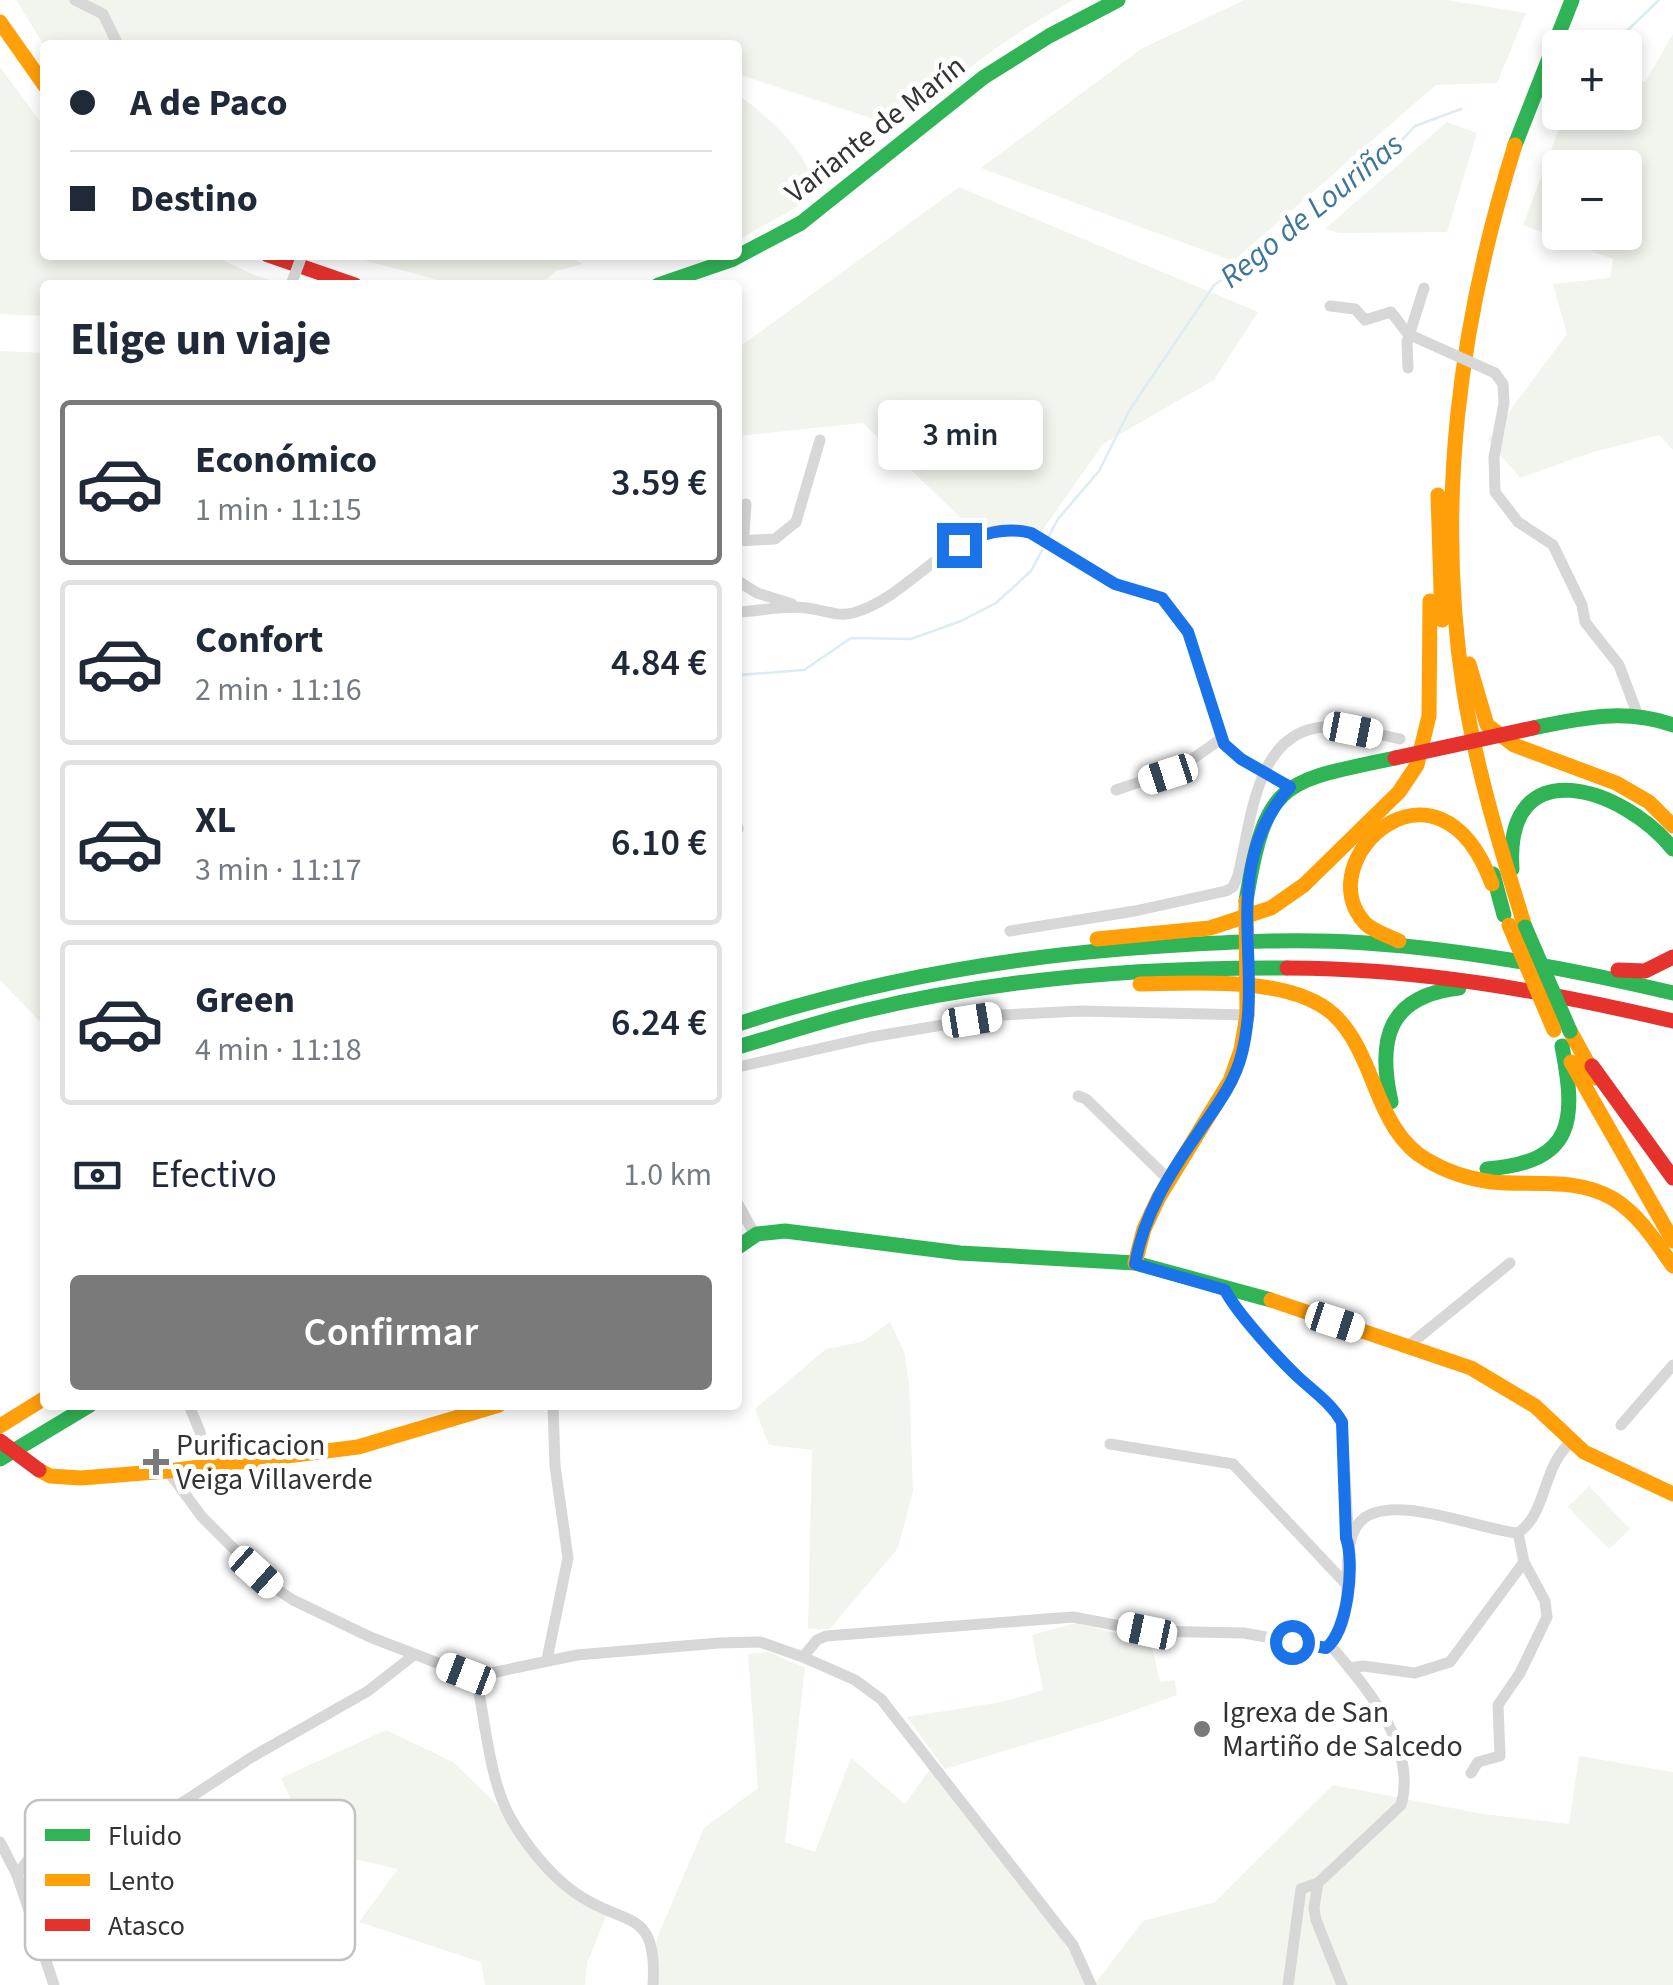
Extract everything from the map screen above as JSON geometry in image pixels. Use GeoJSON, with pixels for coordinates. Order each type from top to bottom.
{"type":"FeatureCollection","features":[{"type":"Feature","properties":{"kind":"main road","name":"Variante de Marín"},"geometry":{"type":"LineString","coordinates":[[742,254],[796,226],[839,196],[938,110],[1014,56],[1118,0]]}},
{"type":"Feature","properties":{"kind":"main road"},"geometry":{"type":"LineString","coordinates":[[1531,57],[1558,0]]}},
{"type":"Feature","properties":{"kind":"main road"},"geometry":{"type":"LineString","coordinates":[[1512,891],[1462,695],[1451,497],[1456,399],[1470,306],[1491,213],[1520,122],[1572,0]]}},
{"type":"Feature","properties":{"kind":"main road"},"geometry":{"type":"LineString","coordinates":[[0,22],[40,79]]}},
{"type":"Feature","properties":{"kind":"main road"},"geometry":{"type":"LineString","coordinates":[[1460,290],[1507,117]]}},
{"type":"Feature","properties":{"kind":"main road"},"geometry":{"type":"LineString","coordinates":[[282,260],[340,280]]}},
{"type":"Feature","properties":{"kind":"main road","name":"Variante de Marín"},"geometry":{"type":"LineString","coordinates":[[671,280],[725,260]]}},
{"type":"Feature","properties":{"kind":"main road"},"geometry":{"type":"LineString","coordinates":[[742,1023],[856,987],[935,971],[1113,936],[1225,926],[1275,908],[1308,884],[1366,823],[1388,807],[1410,782],[1422,754],[1427,722],[1431,672],[1429,548],[1454,324]]}},
{"type":"Feature","properties":{"kind":"main road"},"geometry":{"type":"LineString","coordinates":[[1438,490],[1440,588],[1451,695],[1474,804],[1513,922]]}},
{"type":"Feature","properties":{"kind":"main road"},"geometry":{"type":"LineString","coordinates":[[1455,617],[1486,725],[1514,745],[1616,783],[1649,802],[1673,826]]}},
{"type":"Feature","properties":{"kind":"main road"},"geometry":{"type":"LineString","coordinates":[[1135,1264],[1148,1217],[1167,1178],[1226,1093],[1241,1058],[1246,1015],[1246,902],[1256,854],[1272,808],[1290,787],[1311,778],[1395,758],[1597,715],[1637,712],[1673,724]]}},
{"type":"Feature","properties":{"kind":"main road"},"geometry":{"type":"LineString","coordinates":[[1513,922],[1511,848],[1520,816],[1541,796],[1574,788],[1610,796],[1649,821],[1673,848]]}},
{"type":"Feature","properties":{"kind":"main road"},"geometry":{"type":"LineString","coordinates":[[1673,993],[1560,967],[1455,951],[1394,940],[1366,922],[1356,909],[1349,873],[1356,854],[1382,824],[1399,816],[1419,814],[1440,818],[1474,844],[1513,922],[1562,1030],[1673,1178]]}},
{"type":"Feature","properties":{"kind":"main road"},"geometry":{"type":"LineString","coordinates":[[935,971],[1087,951],[1260,940],[1455,951]]}},
{"type":"Feature","properties":{"kind":"main road"},"geometry":{"type":"LineString","coordinates":[[1560,967],[1645,971],[1673,957]]}},
{"type":"Feature","properties":{"kind":"main road"},"geometry":{"type":"LineString","coordinates":[[742,1046],[864,1011],[1008,985],[1196,968],[1348,968],[1434,974],[1673,1021]]}},
{"type":"Feature","properties":{"kind":"main road"},"geometry":{"type":"LineString","coordinates":[[1008,985],[1216,985],[1284,992],[1316,1002],[1348,1029],[1388,1120],[1420,1157],[1470,1178],[1578,1184],[1601,1191],[1632,1212],[1673,1266]]}},
{"type":"Feature","properties":{"kind":"main road"},"geometry":{"type":"LineString","coordinates":[[1562,1030],[1571,1098],[1566,1130],[1557,1144],[1526,1164],[1491,1170],[1476,1168],[1431,1150],[1403,1122],[1391,1102],[1385,1080],[1386,1042],[1391,1025],[1420,994],[1434,989],[1587,1002],[1673,1032]]}},
{"type":"Feature","properties":{"kind":"main road"},"geometry":{"type":"LineString","coordinates":[[1562,1046],[1673,1241]]}},
{"type":"Feature","properties":{"kind":"main road"},"geometry":{"type":"LineString","coordinates":[[1580,1049],[1673,1215]]}},
{"type":"Feature","properties":{"kind":"main road"},"geometry":{"type":"LineString","coordinates":[[742,1244],[755,1234],[785,1231],[960,1254],[1135,1264],[1274,1301],[1492,1378],[1535,1406],[1599,1461],[1673,1494]]}},
{"type":"Feature","properties":{"kind":"main road"},"geometry":{"type":"LineString","coordinates":[[0,1426],[40,1401]]}},
{"type":"Feature","properties":{"kind":"main road"},"geometry":{"type":"LineString","coordinates":[[0,1459],[82,1410]]}},
{"type":"Feature","properties":{"kind":"main road"},"geometry":{"type":"LineString","coordinates":[[0,1441],[50,1476],[82,1478],[358,1447],[482,1410]]}},
{"type":"Feature","properties":{"kind":"street"},"geometry":{"type":"LineString","coordinates":[[75,0],[103,14],[116,40]]}},
{"type":"Feature","properties":{"kind":"street"},"geometry":{"type":"LineString","coordinates":[[1408,368],[1408,334],[1424,288]]}},
{"type":"Feature","properties":{"kind":"street"},"geometry":{"type":"LineString","coordinates":[[1330,306],[1355,309],[1365,320],[1391,312],[1408,334],[1496,373],[1503,384],[1504,403],[1494,457],[1495,492],[1518,522],[1553,545],[1582,606],[1585,622],[1618,665],[1637,712]]}},
{"type":"Feature","properties":{"kind":"street"},"geometry":{"type":"LineString","coordinates":[[742,538],[776,539],[796,522],[820,440]]}},
{"type":"Feature","properties":{"kind":"street"},"geometry":{"type":"LineString","coordinates":[[742,535],[746,504]]}},
{"type":"Feature","properties":{"kind":"street"},"geometry":{"type":"LineString","coordinates":[[742,584],[772,599],[847,615],[874,606],[934,559],[985,533],[1031,533],[1115,584],[1162,598],[1188,632],[1221,739],[1241,759],[1290,787]]}},
{"type":"Feature","properties":{"kind":"street"},"geometry":{"type":"LineString","coordinates":[[742,612],[806,608]]}},
{"type":"Feature","properties":{"kind":"street"},"geometry":{"type":"LineString","coordinates":[[1010,931],[1226,892],[1238,875],[1268,761],[1281,746],[1314,728],[1400,739]]}},
{"type":"Feature","properties":{"kind":"street"},"geometry":{"type":"LineString","coordinates":[[1116,790],[1178,770],[1221,739]]}},
{"type":"Feature","properties":{"kind":"street"},"geometry":{"type":"LineString","coordinates":[[742,1066],[870,1036],[1002,1015],[1080,1011],[1246,1015]]}},
{"type":"Feature","properties":{"kind":"street"},"geometry":{"type":"LineString","coordinates":[[1078,1096],[1086,1099],[1167,1178]]}},
{"type":"Feature","properties":{"kind":"street"},"geometry":{"type":"LineString","coordinates":[[742,1211],[755,1234]]}},
{"type":"Feature","properties":{"kind":"street"},"geometry":{"type":"LineString","coordinates":[[1408,1346],[1510,1264]]}},
{"type":"Feature","properties":{"kind":"street"},"geometry":{"type":"LineString","coordinates":[[1225,1290],[1275,1354],[1335,1410],[1342,1422],[1346,1538],[1350,1550]]}},
{"type":"Feature","properties":{"kind":"street"},"geometry":{"type":"LineString","coordinates":[[1621,1425],[1673,1365]]}},
{"type":"Feature","properties":{"kind":"street"},"geometry":{"type":"LineString","coordinates":[[190,1410],[200,1432],[206,1466]]}},
{"type":"Feature","properties":{"kind":"street"},"geometry":{"type":"LineString","coordinates":[[547,1659],[568,1558],[555,1466],[553,1410]]}},
{"type":"Feature","properties":{"kind":"street"},"geometry":{"type":"LineString","coordinates":[[1518,1533],[1528,1523],[1557,1454],[1573,1441]]}},
{"type":"Feature","properties":{"kind":"street"},"geometry":{"type":"LineString","coordinates":[[1110,1444],[1233,1464],[1348,1584]]}},
{"type":"Feature","properties":{"kind":"street"},"geometry":{"type":"LineString","coordinates":[[168,1471],[202,1517],[270,1586],[292,1600],[414,1655],[476,1676],[547,1659],[658,1647],[760,1642],[856,1680],[881,1699],[1073,1945],[1091,1985]]}},
{"type":"Feature","properties":{"kind":"street"},"geometry":{"type":"LineString","coordinates":[[1330,1645],[1342,1621],[1350,1550],[1358,1524],[1370,1514],[1425,1512],[1518,1533]]}},
{"type":"Feature","properties":{"kind":"street"},"geometry":{"type":"LineString","coordinates":[[1471,1773],[1478,1762],[1500,1756],[1498,1704],[1520,1673],[1547,1617],[1548,1609],[1538,1583],[1524,1562],[1518,1533]]}},
{"type":"Feature","properties":{"kind":"street"},"geometry":{"type":"LineString","coordinates":[[1350,1668],[1415,1673],[1450,1662],[1524,1562]]}},
{"type":"Feature","properties":{"kind":"street"},"geometry":{"type":"LineString","coordinates":[[803,1656],[826,1636],[1073,1617],[1147,1631],[1244,1633],[1316,1647],[1330,1645]]}},
{"type":"Feature","properties":{"kind":"street"},"geometry":{"type":"LineString","coordinates":[[1288,1985],[1301,1889],[1318,1883],[1400,1805],[1404,1794],[1398,1747],[1378,1708],[1330,1645]]}},
{"type":"Feature","properties":{"kind":"street"},"geometry":{"type":"LineString","coordinates":[[185,1800],[368,1691],[414,1655]]}},
{"type":"Feature","properties":{"kind":"street"},"geometry":{"type":"LineString","coordinates":[[476,1676],[497,1784],[509,1816],[537,1856],[574,1892],[642,1926],[651,1942],[653,1985]]}},
{"type":"Feature","properties":{"kind":"street"},"geometry":{"type":"LineString","coordinates":[[0,1842],[25,1901]]}},
{"type":"Feature","properties":{"kind":"street"},"geometry":{"type":"LineString","coordinates":[[16,1875],[25,1863]]}},
{"type":"Feature","properties":{"kind":"street"},"geometry":{"type":"LineString","coordinates":[[1318,1883],[1316,1920],[1342,1985]]}},
{"type":"Feature","properties":{"kind":"street"},"geometry":{"type":"LineString","coordinates":[[45,1960],[54,1985]]}},
{"type":"Feature","properties":{"kind":"shaded area"},"geometry":{"type":"Polygon","coordinates":[[[16,0],[1074,0],[1004,43],[895,126],[742,75],[742,40],[41,40],[16,0]]]}},
{"type":"Feature","properties":{"kind":"shaded area"},"geometry":{"type":"Polygon","coordinates":[[[1244,0],[1446,0],[1526,13],[1497,83],[1436,85],[1233,261],[981,168],[1141,49],[1244,0]]]}},
{"type":"Feature","properties":{"kind":"shaded area"},"geometry":{"type":"Polygon","coordinates":[[[1673,34],[1673,450],[1659,435],[1590,453],[1520,478],[1488,440],[1567,334],[1553,284],[1610,278],[1613,259],[1589,250],[1642,250],[1642,150],[1551,150],[1559,130],[1642,130],[1642,82],[1673,34]]]}},
{"type":"Feature","properties":{"kind":"shaded area"},"geometry":{"type":"Polygon","coordinates":[[[0,67],[40,121],[40,260],[223,260],[271,280],[40,280],[40,316],[0,314],[0,67]]]}},
{"type":"Feature","properties":{"kind":"shaded area"},"geometry":{"type":"Polygon","coordinates":[[[742,98],[777,127],[799,153],[807,167],[814,197],[742,238],[742,98]]]}},
{"type":"Feature","properties":{"kind":"shaded area"},"geometry":{"type":"Polygon","coordinates":[[[1447,122],[1477,133],[1447,232],[1339,233],[1325,229],[1447,122]]]}},
{"type":"Feature","properties":{"kind":"shaded area"},"geometry":{"type":"Polygon","coordinates":[[[1542,174],[1542,232],[1523,225],[1542,174]]]}},
{"type":"Feature","properties":{"kind":"shaded area"},"geometry":{"type":"Polygon","coordinates":[[[959,187],[1258,312],[1214,380],[1103,444],[1042,531],[1014,522],[976,533],[863,423],[742,436],[742,345],[959,187]]]}},
{"type":"Feature","properties":{"kind":"shaded area"},"geometry":{"type":"Polygon","coordinates":[[[364,260],[576,260],[582,264],[541,280],[438,280],[364,260]]]}},
{"type":"Feature","properties":{"kind":"shaded area"},"geometry":{"type":"Polygon","coordinates":[[[0,351],[40,353],[40,1022],[0,980],[0,351]]]}},
{"type":"Feature","properties":{"kind":"shaded area"},"geometry":{"type":"Polygon","coordinates":[[[890,1322],[904,1352],[909,1381],[913,1491],[898,1548],[830,1629],[808,1629],[812,1450],[769,1445],[755,1409],[826,1349],[862,1342],[890,1322]]]}},
{"type":"Feature","properties":{"kind":"shaded area"},"geometry":{"type":"Polygon","coordinates":[[[1589,1486],[1630,1529],[1609,1549],[1568,1507],[1589,1486]]]}},
{"type":"Feature","properties":{"kind":"shaded area"},"geometry":{"type":"Polygon","coordinates":[[[1076,1623],[1151,1642],[1160,1682],[1175,1680],[1177,1695],[945,1769],[907,1717],[1002,1702],[1043,1690],[1032,1635],[1076,1623]]]}},
{"type":"Feature","properties":{"kind":"shaded area"},"geometry":{"type":"Polygon","coordinates":[[[769,1652],[805,1668],[785,1842],[815,1852],[851,1758],[905,1804],[933,1765],[1034,1895],[1091,1985],[653,1985],[657,1938],[704,1828],[758,1788],[748,1654],[769,1652]]]}},
{"type":"Feature","properties":{"kind":"shaded area"},"geometry":{"type":"Polygon","coordinates":[[[386,1730],[453,1762],[509,1816],[574,1892],[608,1911],[587,1964],[585,1985],[485,1985],[481,1962],[359,1922],[398,1869],[355,1859],[355,1800],[291,1800],[281,1778],[386,1730]]]}},
{"type":"Feature","properties":{"kind":"shaded area"},"geometry":{"type":"Polygon","coordinates":[[[1579,1756],[1673,1772],[1673,1985],[1094,1985],[1143,1921],[1215,1902],[1333,1785],[1483,1814],[1569,1824],[1579,1756]]]}},
{"type":"Feature","properties":{"kind":"waterway","name":"Rego de Louriñas"},"geometry":{"type":"LineString","coordinates":[[1628,30],[1659,0]]}},
{"type":"Feature","properties":{"kind":"waterway","name":"Rego de Louriñas"},"geometry":{"type":"LineString","coordinates":[[1049,536],[1058,519],[1099,471],[1129,411],[1214,285],[1281,241],[1381,162],[1415,126],[1461,109]]}},
{"type":"Feature","properties":{"kind":"waterway","name":"Rego de Louriñas"},"geometry":{"type":"LineString","coordinates":[[742,675],[804,670],[851,638],[911,639],[961,621],[996,603],[1031,571],[1042,550]]}},
{"type":"Feature","properties":{"kind":"traffic: fast"},"geometry":{"type":"LineString","coordinates":[[742,254],[801,223],[984,77],[1049,36],[1118,0]]}},
{"type":"Feature","properties":{"kind":"traffic: fast"},"geometry":{"type":"LineString","coordinates":[[1515,145],[1572,0]]}},
{"type":"Feature","properties":{"kind":"traffic: fast"},"geometry":{"type":"LineString","coordinates":[[673,280],[731,260]]}},
{"type":"Feature","properties":{"kind":"traffic: fast"},"geometry":{"type":"LineString","coordinates":[[1533,728],[1620,716],[1673,725]]}},
{"type":"Feature","properties":{"kind":"traffic: fast"},"geometry":{"type":"LineString","coordinates":[[1246,901],[1262,831],[1272,808],[1286,793],[1327,773],[1395,758]]}},
{"type":"Feature","properties":{"kind":"traffic: fast"},"geometry":{"type":"LineString","coordinates":[[1512,869],[1515,831],[1527,806],[1546,793],[1571,790],[1598,796],[1626,809],[1673,849]]}},
{"type":"Feature","properties":{"kind":"traffic: fast"},"geometry":{"type":"LineString","coordinates":[[1493,874],[1504,915]]}},
{"type":"Feature","properties":{"kind":"traffic: fast"},"geometry":{"type":"LineString","coordinates":[[1525,927],[1570,1031]]}},
{"type":"Feature","properties":{"kind":"traffic: fast"},"geometry":{"type":"LineString","coordinates":[[742,1023],[842,994],[1001,963],[1108,950],[1264,941],[1444,950],[1559,968],[1673,993]]}},
{"type":"Feature","properties":{"kind":"traffic: fast"},"geometry":{"type":"LineString","coordinates":[[742,1046],[863,1011],[967,990],[1127,972],[1287,968]]}},
{"type":"Feature","properties":{"kind":"traffic: fast"},"geometry":{"type":"LineString","coordinates":[[1391,1102],[1386,1059],[1393,1024],[1416,1000],[1459,988]]}},
{"type":"Feature","properties":{"kind":"traffic: fast"},"geometry":{"type":"LineString","coordinates":[[1487,1169],[1538,1157],[1554,1146],[1563,1132],[1569,1095],[1562,1046]]}},
{"type":"Feature","properties":{"kind":"traffic: fast"},"geometry":{"type":"LineString","coordinates":[[742,1244],[757,1234],[785,1231],[960,1253],[1135,1263],[1271,1300]]}},
{"type":"Feature","properties":{"kind":"traffic: fast"},"geometry":{"type":"LineString","coordinates":[[0,1459],[82,1410]]}},
{"type":"Feature","properties":{"kind":"traffic: slow"},"geometry":{"type":"LineString","coordinates":[[0,22],[40,79]]}},
{"type":"Feature","properties":{"kind":"traffic: slow"},"geometry":{"type":"LineString","coordinates":[[1515,145],[1479,280],[1467,347],[1453,484],[1452,553],[1469,722],[1490,811],[1525,927]]}},
{"type":"Feature","properties":{"kind":"traffic: slow"},"geometry":{"type":"LineString","coordinates":[[1438,495],[1442,620]]}},
{"type":"Feature","properties":{"kind":"traffic: slow"},"geometry":{"type":"LineString","coordinates":[[1097,939],[1210,928],[1271,908],[1304,885],[1399,792],[1417,765],[1429,716],[1430,601]]}},
{"type":"Feature","properties":{"kind":"traffic: slow"},"geometry":{"type":"LineString","coordinates":[[1469,664],[1487,725],[1514,745],[1616,783],[1649,802],[1673,826]]}},
{"type":"Feature","properties":{"kind":"traffic: slow"},"geometry":{"type":"LineString","coordinates":[[1399,941],[1368,926],[1352,897],[1353,870],[1365,845],[1386,825],[1413,815],[1441,819],[1469,841],[1492,884]]}},
{"type":"Feature","properties":{"kind":"traffic: slow"},"geometry":{"type":"LineString","coordinates":[[1246,901],[1247,1015]]}},
{"type":"Feature","properties":{"kind":"traffic: slow"},"geometry":{"type":"LineString","coordinates":[[1509,925],[1554,1030]]}},
{"type":"Feature","properties":{"kind":"traffic: slow"},"geometry":{"type":"LineString","coordinates":[[1140,984],[1241,984],[1292,993],[1315,1002],[1347,1030],[1389,1118],[1417,1154],[1475,1179],[1568,1185],[1598,1191],[1631,1212],[1673,1266]]}},
{"type":"Feature","properties":{"kind":"traffic: slow"},"geometry":{"type":"LineString","coordinates":[[1135,1263],[1144,1229],[1159,1197],[1230,1081],[1247,1015]]}},
{"type":"Feature","properties":{"kind":"traffic: slow"},"geometry":{"type":"LineString","coordinates":[[1570,1031],[1596,1078]]}},
{"type":"Feature","properties":{"kind":"traffic: slow"},"geometry":{"type":"LineString","coordinates":[[1571,1062],[1673,1241]]}},
{"type":"Feature","properties":{"kind":"traffic: slow"},"geometry":{"type":"LineString","coordinates":[[1271,1300],[1471,1368],[1535,1406],[1584,1452],[1673,1494]]}},
{"type":"Feature","properties":{"kind":"traffic: slow"},"geometry":{"type":"LineString","coordinates":[[0,1426],[40,1401]]}},
{"type":"Feature","properties":{"kind":"traffic: slow"},"geometry":{"type":"LineString","coordinates":[[39,1470],[50,1476],[81,1478],[358,1447],[482,1410]]}},
{"type":"Feature","properties":{"kind":"traffic: jam"},"geometry":{"type":"LineString","coordinates":[[282,260],[340,280]]}},
{"type":"Feature","properties":{"kind":"traffic: jam"},"geometry":{"type":"LineString","coordinates":[[1395,758],[1533,728]]}},
{"type":"Feature","properties":{"kind":"traffic: jam"},"geometry":{"type":"LineString","coordinates":[[1618,970],[1645,971],[1673,957]]}},
{"type":"Feature","properties":{"kind":"traffic: jam"},"geometry":{"type":"LineString","coordinates":[[1287,968],[1385,972],[1481,983],[1673,1021]]}},
{"type":"Feature","properties":{"kind":"traffic: jam"},"geometry":{"type":"LineString","coordinates":[[1592,1066],[1673,1178]]}},
{"type":"Feature","properties":{"kind":"traffic: jam"},"geometry":{"type":"LineString","coordinates":[[0,1441],[39,1470]]}},
{"type":"Feature","properties":{"kind":"place","name":"Purificacion Veiga Villaverde"},"geometry":{"type":"Point","coordinates":[156,1462]}},
{"type":"Feature","properties":{"kind":"place","name":"Igrexa de San Martiño de Salcedo"},"geometry":{"type":"Point","coordinates":[1202,1729]}},
{"type":"Feature","properties":{"kind":"route"},"geometry":{"type":"LineString","coordinates":[[959,545],[985,533],[1020,530],[1123,588],[1162,598],[1188,632],[1224,744],[1264,774],[1290,787],[1272,808],[1260,840],[1246,902],[1246,1015],[1241,1058],[1226,1093],[1167,1178],[1148,1217],[1135,1264],[1225,1290],[1275,1354],[1335,1410],[1342,1422],[1346,1538],[1350,1550],[1342,1621],[1326,1648],[1292,1642]]}}]}
